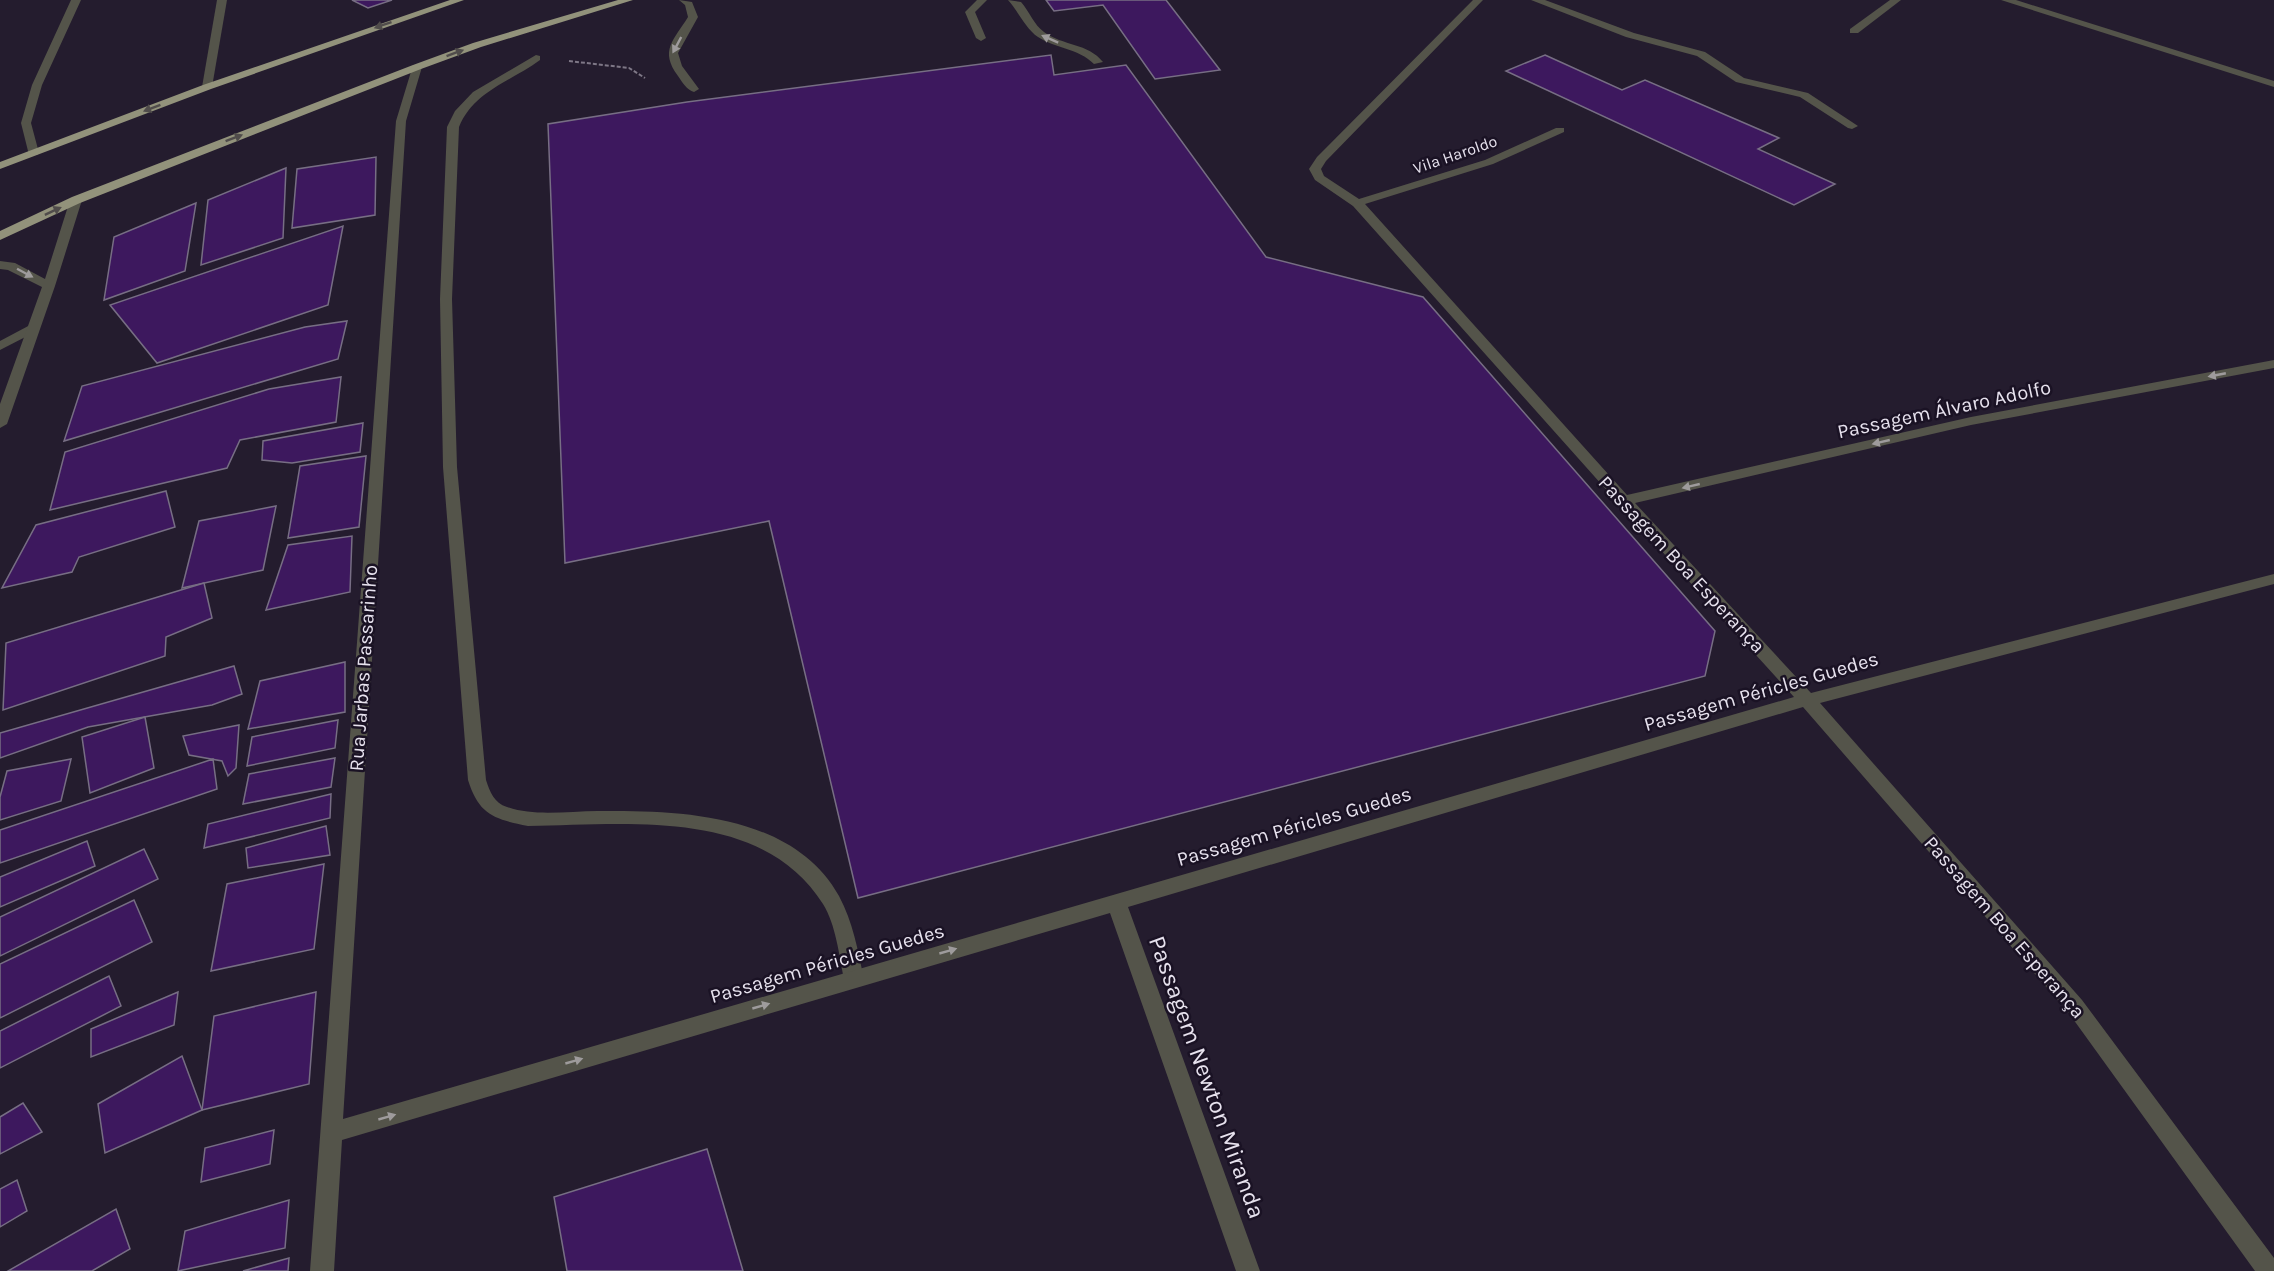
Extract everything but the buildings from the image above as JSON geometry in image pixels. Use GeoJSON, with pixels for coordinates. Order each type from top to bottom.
{"type":"FeatureCollection","features":[{"type":"Feature","properties":{"kind":"highway"},"geometry":{"type":"LineString","coordinates":[[0,166],[207,87],[459,0]]}},
{"type":"Feature","properties":{"kind":"highway"},"geometry":{"type":"LineString","coordinates":[[0,236],[76,200],[417,67],[477,45],[628,0]]}},
{"type":"Feature","properties":{"kind":"street"},"geometry":{"type":"LineString","coordinates":[[33,153],[26,123],[34,94],[76,0]]}},
{"type":"Feature","properties":{"kind":"street"},"geometry":{"type":"LineString","coordinates":[[207,87],[222,0]]}},
{"type":"Feature","properties":{"kind":"street"},"geometry":{"type":"LineString","coordinates":[[684,0],[693,17],[672,50],[672,62],[694,88]]}},
{"type":"Feature","properties":{"kind":"street"},"geometry":{"type":"LineString","coordinates":[[981,38],[970,12],[982,0]]}},
{"type":"Feature","properties":{"kind":"street"},"geometry":{"type":"LineString","coordinates":[[1013,0],[1022,8],[1042,36],[1086,51],[1098,62]]}},
{"type":"Feature","properties":{"kind":"street","name":"Passagem Boa Esperança"},"geometry":{"type":"LineString","coordinates":[[1478,0],[1321,159],[1315,169],[1319,178],[1357,203],[1624,501],[1807,700],[2075,1005],[2269,1271]]}},
{"type":"Feature","properties":{"kind":"street"},"geometry":{"type":"LineString","coordinates":[[1536,0],[1630,35],[1701,54],[1740,80],[1804,95],[1852,126]]}},
{"type":"Feature","properties":{"kind":"street"},"geometry":{"type":"LineString","coordinates":[[1854,31],[1896,0]]}},
{"type":"Feature","properties":{"kind":"street"},"geometry":{"type":"LineString","coordinates":[[2006,0],[2274,84]]}},
{"type":"Feature","properties":{"kind":"street"},"geometry":{"type":"LineString","coordinates":[[536,58],[525,67],[482,90],[468,101],[458,112],[453,127],[446,298],[450,467],[477,780],[481,795],[488,807],[505,815],[528,819],[669,820],[720,825],[758,837],[794,858],[814,877],[831,900],[846,943],[854,979]]}},
{"type":"Feature","properties":{"kind":"street","name":"Rua Jarbas Passarinho"},"geometry":{"type":"LineString","coordinates":[[322,1271],[401,121],[417,67]]}},
{"type":"Feature","properties":{"kind":"street","name":"Vila Haroldo"},"geometry":{"type":"LineString","coordinates":[[1357,203],[1489,162],[1560,130]]}},
{"type":"Feature","properties":{"kind":"street"},"geometry":{"type":"LineString","coordinates":[[0,424],[32,328],[49,286],[76,200]]}},
{"type":"Feature","properties":{"kind":"street"},"geometry":{"type":"LineString","coordinates":[[0,265],[11,266],[49,286]]}},
{"type":"Feature","properties":{"kind":"street"},"geometry":{"type":"LineString","coordinates":[[0,346],[32,328]]}},
{"type":"Feature","properties":{"kind":"street","name":"Passagem Álvaro Adolfo"},"geometry":{"type":"LineString","coordinates":[[1624,501],[1971,421],[2274,364]]}},
{"type":"Feature","properties":{"kind":"street","name":"Passagem Péricles Guedes"},"geometry":{"type":"LineString","coordinates":[[331,1133],[1807,700],[2274,579]]}},
{"type":"Feature","properties":{"kind":"street","name":"Passagem Newton Miranda"},"geometry":{"type":"LineString","coordinates":[[1116,901],[1248,1271]]}},
{"type":"Feature","properties":{"kind":"path"},"geometry":{"type":"LineString","coordinates":[[536,58],[629,68],[648,80]]}}]}
